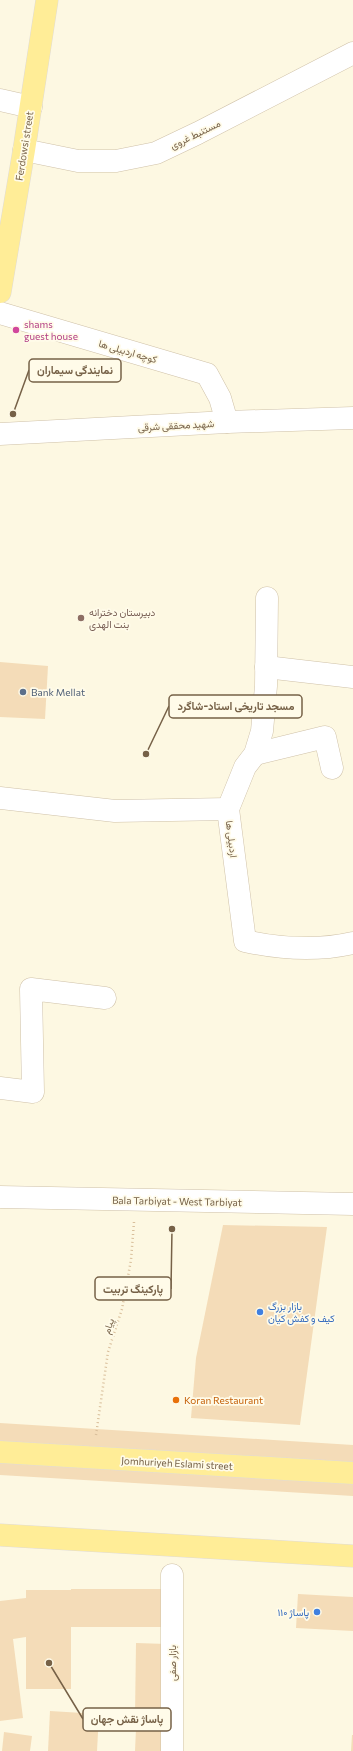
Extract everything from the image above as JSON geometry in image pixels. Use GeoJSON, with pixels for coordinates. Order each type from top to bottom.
{"type":"FeatureCollection","features":[{"type":"Feature","properties":{"kind":"main road","name":"Ferdowsi street"},"geometry":{"type":"LineString","coordinates":[[0,292],[31,107],[47,0]]}},
{"type":"Feature","properties":{"kind":"main road","name":"Jomhuriyeh Eslami street"},"geometry":{"type":"LineString","coordinates":[[0,1452],[353,1473]]}},
{"type":"Feature","properties":{"kind":"main road"},"geometry":{"type":"LineString","coordinates":[[0,1535],[353,1556]]}},
{"type":"Feature","properties":{"kind":"street","name":"مستنبط غروی"},"geometry":{"type":"LineString","coordinates":[[24,150],[78,161],[116,161],[156,153],[198,133],[353,52]]}},
{"type":"Feature","properties":{"kind":"street"},"geometry":{"type":"LineString","coordinates":[[0,100],[31,107]]}},
{"type":"Feature","properties":{"kind":"street","name":"کوچه اردبیلی ها"},"geometry":{"type":"LineString","coordinates":[[0,313],[206,374],[220,398],[227,422]]}},
{"type":"Feature","properties":{"kind":"street","name":"شهید محققی شرقی"},"geometry":{"type":"LineString","coordinates":[[0,434],[227,422],[353,418]]}},
{"type":"Feature","properties":{"kind":"street"},"geometry":{"type":"LineString","coordinates":[[228,809],[245,767],[255,754],[262,731],[266,667],[267,598]]}},
{"type":"Feature","properties":{"kind":"street"},"geometry":{"type":"LineString","coordinates":[[266,667],[353,677]]}},
{"type":"Feature","properties":{"kind":"street"},"geometry":{"type":"LineString","coordinates":[[255,754],[325,737],[332,768]]}},
{"type":"Feature","properties":{"kind":"street","name":"اردبیلی ها"},"geometry":{"type":"LineString","coordinates":[[0,798],[115,811],[228,809],[246,941],[269,946],[306,948],[353,943]]}},
{"type":"Feature","properties":{"kind":"street"},"geometry":{"type":"LineString","coordinates":[[0,1088],[32,1092],[31,989],[105,998]]}},
{"type":"Feature","properties":{"kind":"street","name":"Bala Tarbiyat - West Tarbiyat"},"geometry":{"type":"LineString","coordinates":[[0,1197],[353,1204]]}},
{"type":"Feature","properties":{"kind":"street","name":"بازار صفی"},"geometry":{"type":"LineString","coordinates":[[172,1575],[172,1751]]}},
{"type":"Feature","properties":{"kind":"path","name":"پیام"},"geometry":{"type":"LineString","coordinates":[[93,1458],[108,1352],[122,1309],[131,1260],[135,1200]]}},
{"type":"Feature","properties":{"kind":"building","name":"Bank Mellat"},"geometry":{"type":"Polygon","coordinates":[[[0,662],[48,666],[45,719],[0,717],[0,662]]]}},
{"type":"Feature","properties":{"kind":"building","name":"بازار بزرگ کیف و کفش کیان"},"geometry":{"type":"Polygon","coordinates":[[[223,1225],[327,1227],[300,1425],[191,1418],[196,1358],[223,1225]]]}},
{"type":"Feature","properties":{"kind":"building"},"geometry":{"type":"Polygon","coordinates":[[[0,1423],[353,1445],[353,1496],[0,1475],[0,1423]]]}},
{"type":"Feature","properties":{"kind":"building"},"geometry":{"type":"Polygon","coordinates":[[[161,1589],[161,1627],[71,1627],[71,1689],[26,1689],[26,1637],[13,1639],[23,1718],[0,1721],[0,1601],[26,1598],[26,1590],[161,1589]]]}},
{"type":"Feature","properties":{"kind":"building","name":"پاساژ ۱۱۰"},"geometry":{"type":"Polygon","coordinates":[[[298,1594],[353,1597],[353,1631],[296,1628],[298,1594]]]}},
{"type":"Feature","properties":{"kind":"building"},"geometry":{"type":"Polygon","coordinates":[[[136,1643],[167,1644],[166,1717],[135,1716],[136,1643]]]}},
{"type":"Feature","properties":{"kind":"building"},"geometry":{"type":"Polygon","coordinates":[[[50,1711],[99,1714],[97,1751],[48,1751],[50,1711]]]}},
{"type":"Feature","properties":{"kind":"building"},"geometry":{"type":"Polygon","coordinates":[[[136,1729],[169,1730],[168,1751],[135,1751],[136,1729]]]}},
{"type":"Feature","properties":{"kind":"building"},"geometry":{"type":"Polygon","coordinates":[[[4,1732],[32,1736],[30,1751],[2,1751],[4,1732]]]}},
{"type":"Feature","properties":{"kind":"building"},"geometry":{"type":"Polygon","coordinates":[[[352,1735],[353,1751],[351,1751],[352,1735]]]}},
{"type":"Feature","properties":{"kind":"place","name":"shams guest house"},"geometry":{"type":"Point","coordinates":[16,330]}},
{"type":"Feature","properties":{"kind":"place","name":"نمایندگی سیماران"},"geometry":{"type":"Point","coordinates":[13,414]}},
{"type":"Feature","properties":{"kind":"place","name":"دبیرستان دخترانه بنت الهدی"},"geometry":{"type":"Point","coordinates":[81,618]}},
{"type":"Feature","properties":{"kind":"place","name":"Bank Mellat"},"geometry":{"type":"Point","coordinates":[23,692]}},
{"type":"Feature","properties":{"kind":"place","name":"مسجد تاریخی استاد-شاگرد"},"geometry":{"type":"Point","coordinates":[146,754]}},
{"type":"Feature","properties":{"kind":"place","name":"پارکینگ تربیت"},"geometry":{"type":"Point","coordinates":[172,1229]}},
{"type":"Feature","properties":{"kind":"place","name":"بازار بزرگ کیف و کفش کیان"},"geometry":{"type":"Point","coordinates":[260,1312]}},
{"type":"Feature","properties":{"kind":"place","name":"Koran Restaurant"},"geometry":{"type":"Point","coordinates":[176,1400]}},
{"type":"Feature","properties":{"kind":"place","name":"پاساژ ۱۱۰"},"geometry":{"type":"Point","coordinates":[317,1612]}},
{"type":"Feature","properties":{"kind":"place","name":"پاساژ نقش جهان"},"geometry":{"type":"Point","coordinates":[49,1663]}}]}
